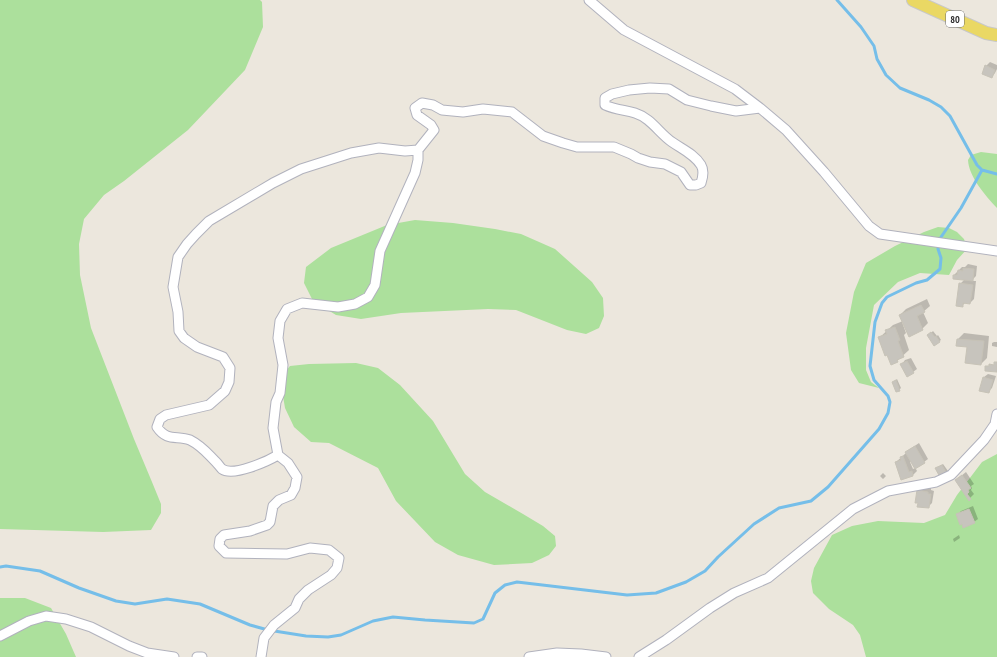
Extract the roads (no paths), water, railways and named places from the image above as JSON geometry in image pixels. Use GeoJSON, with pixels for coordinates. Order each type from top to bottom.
{"type":"FeatureCollection","features":[{"type":"Feature","properties":{"kind":"main road","name":"80"},"geometry":{"type":"LineString","coordinates":[[913,0],[986,33],[997,35]]}},
{"type":"Feature","properties":{"kind":"street"},"geometry":{"type":"LineString","coordinates":[[589,0],[624,30],[735,89],[760,108],[786,130],[824,172],[869,226],[880,234],[997,251]]}},
{"type":"Feature","properties":{"kind":"street"},"geometry":{"type":"LineString","coordinates":[[261,657],[264,638],[274,625],[295,608],[299,599],[308,590],[331,575],[337,568],[339,558],[329,550],[310,548],[287,554],[226,552],[219,546],[220,539],[224,535],[250,531],[267,525],[270,522],[273,506],[280,500],[291,495],[295,488],[297,477],[288,463],[278,455],[273,428],[276,402],[280,393],[283,365],[278,338],[280,321],[287,309],[302,303],[338,307],[355,304],[368,297],[375,285],[380,251],[415,173],[418,160],[418,150],[434,130],[431,125],[416,115],[415,108],[422,103],[433,105],[442,110],[463,112],[483,109],[512,112],[543,136],[577,147],[614,147],[650,162],[665,164],[681,172],[690,184],[696,185],[701,183],[703,171],[702,166],[692,154],[671,141],[648,120],[636,113],[613,109],[606,105],[605,98],[612,94],[629,90],[669,89],[687,100],[711,106],[736,111],[760,108]]}},
{"type":"Feature","properties":{"kind":"street"},"geometry":{"type":"LineString","coordinates":[[278,455],[271,459],[232,472],[223,470],[201,446],[188,440],[174,438],[162,433],[157,427],[160,419],[166,415],[209,405],[226,391],[229,382],[230,368],[223,357],[197,347],[184,338],[179,331],[178,312],[173,288],[178,257],[187,244],[209,221],[273,183],[301,169],[352,153],[379,148],[405,151],[418,150]]}},
{"type":"Feature","properties":{"kind":"street"},"geometry":{"type":"LineString","coordinates":[[639,657],[734,593],[768,578],[853,509],[888,491],[936,482],[952,475],[984,440],[995,424],[997,414]]}},
{"type":"Feature","properties":{"kind":"street"},"geometry":{"type":"LineString","coordinates":[[0,636],[29,621],[46,616],[66,619],[91,628],[147,653],[174,657]]}},
{"type":"Feature","properties":{"kind":"street"},"geometry":{"type":"LineString","coordinates":[[529,657],[557,653],[606,657]]}},
{"type":"Feature","properties":{"kind":"street"},"geometry":{"type":"LineString","coordinates":[[196,657],[202,657]]}},
{"type":"Feature","properties":{"kind":"waterway"},"geometry":{"type":"LineString","coordinates":[[837,0],[861,27],[874,46],[877,59],[886,75],[900,88],[929,100],[941,107],[950,116],[977,165],[982,170],[997,174]]}},
{"type":"Feature","properties":{"kind":"waterway"},"geometry":{"type":"LineString","coordinates":[[0,567],[6,566],[40,571],[79,588],[116,601],[135,604],[167,599],[200,604],[250,625],[268,630],[306,636],[328,637],[341,635],[373,621],[393,617],[474,623],[483,619],[495,593],[505,585],[517,582],[627,595],[656,593],[686,582],[705,571],[754,524],[779,508],[811,501],[828,487],[879,429],[888,413],[890,402],[888,396],[874,380],[870,366],[875,322],[882,303],[887,297],[916,283],[927,280],[940,269],[941,258],[938,249],[939,240],[961,208],[982,170]]}}]}
